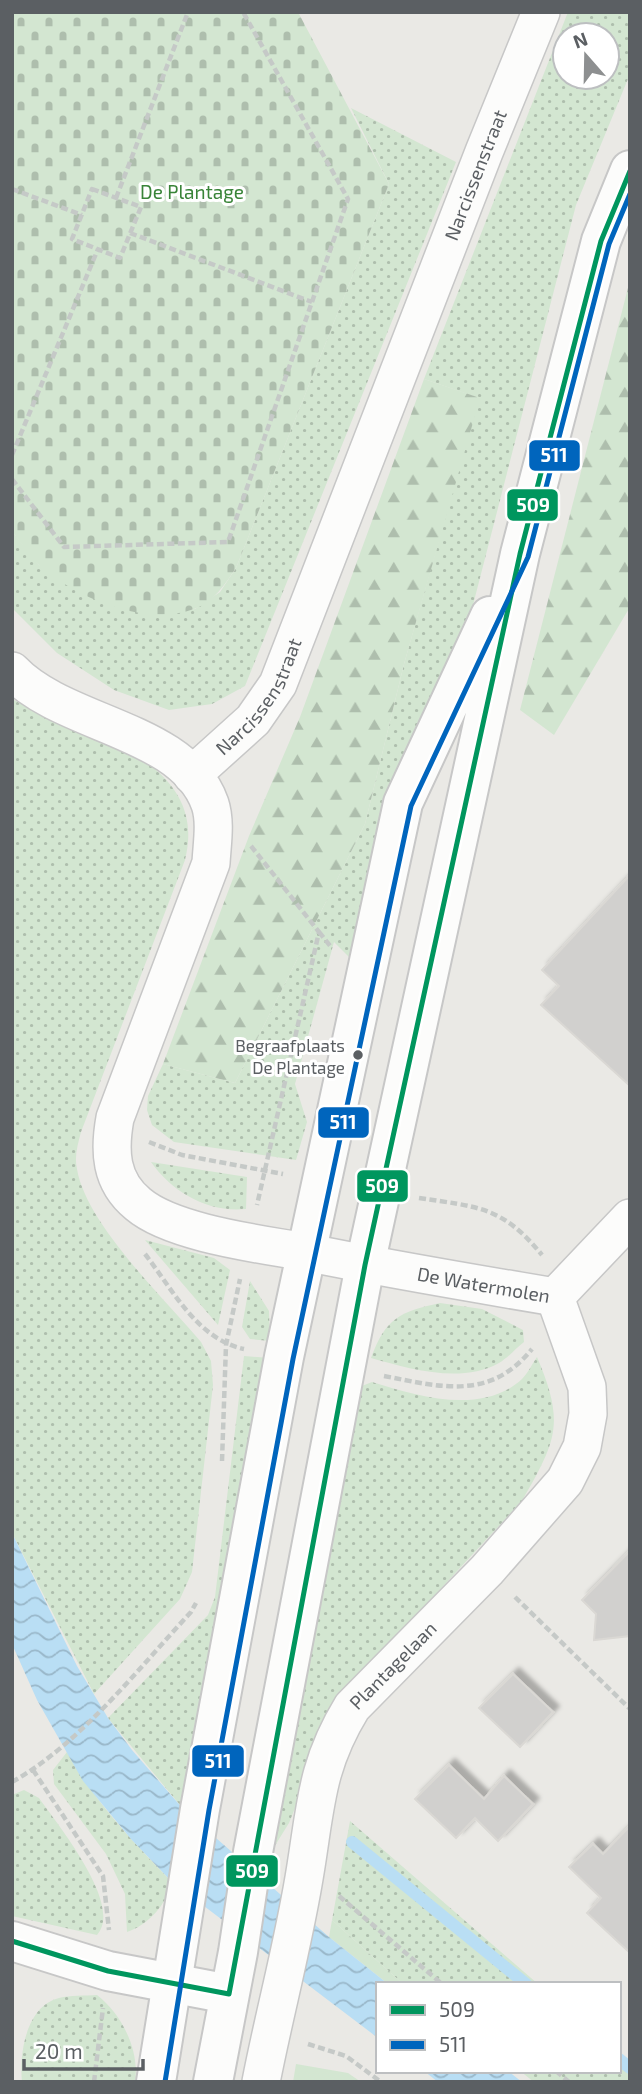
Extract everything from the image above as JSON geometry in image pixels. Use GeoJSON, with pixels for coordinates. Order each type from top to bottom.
{"type":"FeatureCollection","features":[{"type":"Feature","properties":{"kind":"main road"},"geometry":{"type":"LineString","coordinates":[[213,2082],[239,1952],[253,1852],[365,1265],[520,554],[601,241],[630,170]]}},
{"type":"Feature","properties":{"kind":"main road"},"geometry":{"type":"LineString","coordinates":[[156,2082],[200,1809],[284,1357],[402,803],[520,554]]}},
{"type":"Feature","properties":{"kind":"main road"},"geometry":{"type":"LineString","coordinates":[[12,1941],[108,1971],[229,1993]]}},
{"type":"Feature","properties":{"kind":"street","name":"Narcissenstraat"},"geometry":{"type":"LineString","coordinates":[[192,775],[253,720],[278,684],[541,12]]}},
{"type":"Feature","properties":{"kind":"street"},"geometry":{"type":"LineString","coordinates":[[12,671],[75,713],[165,751],[192,775],[210,804],[213,832],[211,863],[115,1118],[110,1146],[120,1185],[158,1219],[247,1242],[306,1253]]}},
{"type":"Feature","properties":{"kind":"street","name":"De Watermolen"},"geometry":{"type":"LineString","coordinates":[[306,1253],[555,1297],[630,1218]]}},
{"type":"Feature","properties":{"kind":"street","name":"Plantagelaan"},"geometry":{"type":"LineString","coordinates":[[261,2082],[306,1867],[315,1792],[338,1730],[352,1707],[487,1570],[565,1481],[582,1447],[588,1414],[587,1387],[555,1297]]}},
{"type":"Feature","properties":{"kind":"path"},"geometry":{"type":"LineString","coordinates":[[116,198],[188,12]]}},
{"type":"Feature","properties":{"kind":"path"},"geometry":{"type":"LineString","coordinates":[[12,478],[64,547],[228,542],[348,200],[243,12]]}},
{"type":"Feature","properties":{"kind":"path"},"geometry":{"type":"LineString","coordinates":[[12,189],[82,215]]}},
{"type":"Feature","properties":{"kind":"path"},"geometry":{"type":"LineString","coordinates":[[92,189],[116,198],[141,207],[120,258],[72,239],[92,189]]}},
{"type":"Feature","properties":{"kind":"path"},"geometry":{"type":"LineString","coordinates":[[130,233],[312,302]]}},
{"type":"Feature","properties":{"kind":"path"},"geometry":{"type":"LineString","coordinates":[[12,455],[98,249]]}},
{"type":"Feature","properties":{"kind":"path"},"geometry":{"type":"LineString","coordinates":[[248,842],[319,932],[265,1170]]}},
{"type":"Feature","properties":{"kind":"path"},"geometry":{"type":"LineString","coordinates":[[115,1118],[146,1140],[182,1155],[322,1181]]}},
{"type":"Feature","properties":{"kind":"path"},"geometry":{"type":"LineString","coordinates":[[346,1369],[449,1389],[480,1385],[519,1365],[535,1346],[555,1297],[552,1267],[522,1230],[488,1209],[383,1192]]}},
{"type":"Feature","properties":{"kind":"path"},"geometry":{"type":"LineString","coordinates":[[142,1249],[205,1331],[226,1345],[284,1357]]}},
{"type":"Feature","properties":{"kind":"path"},"geometry":{"type":"LineString","coordinates":[[221,1472],[226,1345]]}},
{"type":"Feature","properties":{"kind":"path"},"geometry":{"type":"LineString","coordinates":[[487,1570],[630,1709]]}},
{"type":"Feature","properties":{"kind":"path"},"geometry":{"type":"LineString","coordinates":[[12,1782],[51,1757],[110,1699],[191,1612],[200,1594]]}},
{"type":"Feature","properties":{"kind":"path"},"geometry":{"type":"LineString","coordinates":[[33,1770],[103,1876],[110,1924],[108,1971],[94,2082]]}},
{"type":"Feature","properties":{"kind":"path"},"geometry":{"type":"LineString","coordinates":[[306,1867],[440,1982]]}},
{"type":"Feature","properties":{"kind":"path"},"geometry":{"type":"LineString","coordinates":[[273,2022],[346,2056],[381,2082]]}},
{"type":"Feature","properties":{"kind":"green space","name":"De Plantage"},"geometry":{"type":"Polygon","coordinates":[[[12,12],[298,12],[389,184],[236,568],[213,597],[194,609],[175,614],[133,612],[91,598],[39,565],[12,531],[12,12]]]}},
{"type":"Feature","properties":{"kind":"green space"},"geometry":{"type":"Polygon","coordinates":[[[568,12],[630,12],[630,74],[576,205],[473,605],[443,683],[353,961],[334,942],[295,1084],[307,1122],[296,1160],[174,1142],[152,1125],[147,1110],[148,1096],[163,1064],[235,1083],[365,824],[404,664],[479,398],[424,379],[551,55],[551,91],[621,91],[621,21],[564,21],[568,12]]]}},
{"type":"Feature","properties":{"kind":"green space"},"geometry":{"type":"Polygon","coordinates":[[[351,108],[456,162],[245,686],[212,704],[169,710],[114,690],[57,653],[12,608],[12,531],[39,565],[165,613],[195,609],[220,592],[236,568],[389,184],[351,108]]]}},
{"type":"Feature","properties":{"kind":"green space"},"geometry":{"type":"Polygon","coordinates":[[[630,280],[630,607],[554,735],[520,710],[630,280]]]}},
{"type":"Feature","properties":{"kind":"green space"},"geometry":{"type":"Polygon","coordinates":[[[424,379],[480,398],[404,664],[365,824],[235,1083],[163,1064],[249,836],[300,717],[424,379]]]}},
{"type":"Feature","properties":{"kind":"green space"},"geometry":{"type":"Polygon","coordinates":[[[12,699],[150,765],[178,795],[187,819],[188,845],[185,860],[81,1132],[76,1159],[83,1190],[111,1237],[201,1342],[211,1361],[213,1385],[192,1572],[180,1599],[94,1694],[12,1533],[12,699]]]}},
{"type":"Feature","properties":{"kind":"green space"},"geometry":{"type":"Polygon","coordinates":[[[151,1162],[247,1177],[246,1209],[218,1208],[192,1198],[169,1183],[151,1162]]]}},
{"type":"Feature","properties":{"kind":"green space"},"geometry":{"type":"Polygon","coordinates":[[[145,1240],[214,1258],[230,1270],[218,1325],[145,1240]]]}},
{"type":"Feature","properties":{"kind":"green space"},"geometry":{"type":"Polygon","coordinates":[[[250,1281],[269,1311],[270,1341],[250,1339],[242,1327],[250,1281]]]}},
{"type":"Feature","properties":{"kind":"green space"},"geometry":{"type":"Polygon","coordinates":[[[440,1303],[482,1309],[523,1330],[524,1342],[499,1363],[468,1373],[419,1370],[371,1358],[382,1334],[396,1319],[414,1310],[440,1303]]]}},
{"type":"Feature","properties":{"kind":"green space"},"geometry":{"type":"Polygon","coordinates":[[[244,1356],[270,1358],[184,1810],[108,1718],[208,1615],[215,1597],[244,1356]]]}},
{"type":"Feature","properties":{"kind":"green space"},"geometry":{"type":"Polygon","coordinates":[[[537,1357],[546,1380],[554,1415],[550,1446],[534,1480],[522,1501],[335,1703],[310,1748],[303,1788],[289,1823],[266,1860],[362,1386],[372,1382],[409,1393],[449,1400],[488,1397],[506,1390],[522,1379],[537,1357]]]}},
{"type":"Feature","properties":{"kind":"green space"},"geometry":{"type":"Polygon","coordinates":[[[67,1752],[102,1804],[171,1881],[166,1898],[156,1912],[127,1932],[125,1894],[106,1854],[54,1784],[53,1770],[67,1752]]]}},
{"type":"Feature","properties":{"kind":"green space"},"geometry":{"type":"Polygon","coordinates":[[[24,1790],[39,1798],[85,1865],[102,1905],[103,1922],[97,1935],[12,1916],[12,1795],[24,1790]]]}},
{"type":"Feature","properties":{"kind":"green space"},"geometry":{"type":"Polygon","coordinates":[[[350,1821],[536,1982],[401,1982],[332,1920],[350,1821]]]}},
{"type":"Feature","properties":{"kind":"green space"},"geometry":{"type":"Polygon","coordinates":[[[332,1920],[401,1982],[385,1982],[329,1937],[332,1920]]]}},
{"type":"Feature","properties":{"kind":"green space"},"geometry":{"type":"Polygon","coordinates":[[[97,1995],[114,2012],[127,2034],[135,2058],[135,2082],[22,2082],[24,2045],[32,2021],[39,2011],[59,1998],[97,1995]]]}},
{"type":"Feature","properties":{"kind":"green space"},"geometry":{"type":"Polygon","coordinates":[[[621,2056],[630,2063],[630,2082],[534,2082],[523,2073],[621,2073],[621,2056]]]}},
{"type":"Feature","properties":{"kind":"green space"},"geometry":{"type":"Polygon","coordinates":[[[296,2064],[348,2073],[361,2082],[293,2082],[296,2064]]]}},
{"type":"Feature","properties":{"kind":"water"},"geometry":{"type":"Polygon","coordinates":[[[12,1533],[77,1666],[108,1718],[132,1750],[184,1810],[329,1937],[385,1982],[376,1982],[376,2036],[171,1881],[131,1839],[83,1781],[37,1700],[12,1644],[12,1533]]]}},
{"type":"Feature","properties":{"kind":"water"},"geometry":{"type":"Polygon","coordinates":[[[427,2073],[511,2073],[522,2082],[438,2082],[427,2073]]]}},
{"type":"Feature","properties":{"kind":"building"},"geometry":{"type":"Polygon","coordinates":[[[630,875],[630,1086],[541,1005],[559,986],[542,970],[630,875]]]}},
{"type":"Feature","properties":{"kind":"building"},"geometry":{"type":"Polygon","coordinates":[[[630,1551],[630,1636],[594,1640],[596,1614],[582,1600],[630,1551]]]}},
{"type":"Feature","properties":{"kind":"building"},"geometry":{"type":"Polygon","coordinates":[[[513,1674],[553,1712],[520,1747],[479,1708],[513,1674]]]}},
{"type":"Feature","properties":{"kind":"building"},"geometry":{"type":"Polygon","coordinates":[[[449,1765],[484,1799],[504,1776],[533,1804],[498,1841],[475,1818],[456,1838],[415,1799],[449,1765]]]}},
{"type":"Feature","properties":{"kind":"building"},"geometry":{"type":"Polygon","coordinates":[[[630,1826],[630,1953],[587,1913],[601,1898],[569,1867],[593,1844],[603,1854],[630,1826]]]}},
{"type":"Feature","properties":{"kind":"waterway"},"geometry":{"type":"LineString","coordinates":[[352,1842],[524,1982]]}},
{"type":"Feature","properties":{"kind":"waterway"},"geometry":{"type":"LineString","coordinates":[[621,2061],[630,2068]]}},
{"type":"Feature","properties":{"kind":"transit line","name":"509"},"geometry":{"type":"LineString","coordinates":[[12,1941],[108,1971],[229,1994],[365,1265],[520,554],[601,241],[630,171]]}},
{"type":"Feature","properties":{"kind":"transit line","name":"511"},"geometry":{"type":"LineString","coordinates":[[165,2082],[209,1810],[293,1359],[411,806],[528,557],[609,244],[630,194]]}},
{"type":"Feature","properties":{"kind":"place","name":"Begraafplaats De Plantage"},"geometry":{"type":"Point","coordinates":[358,1055]}}]}
